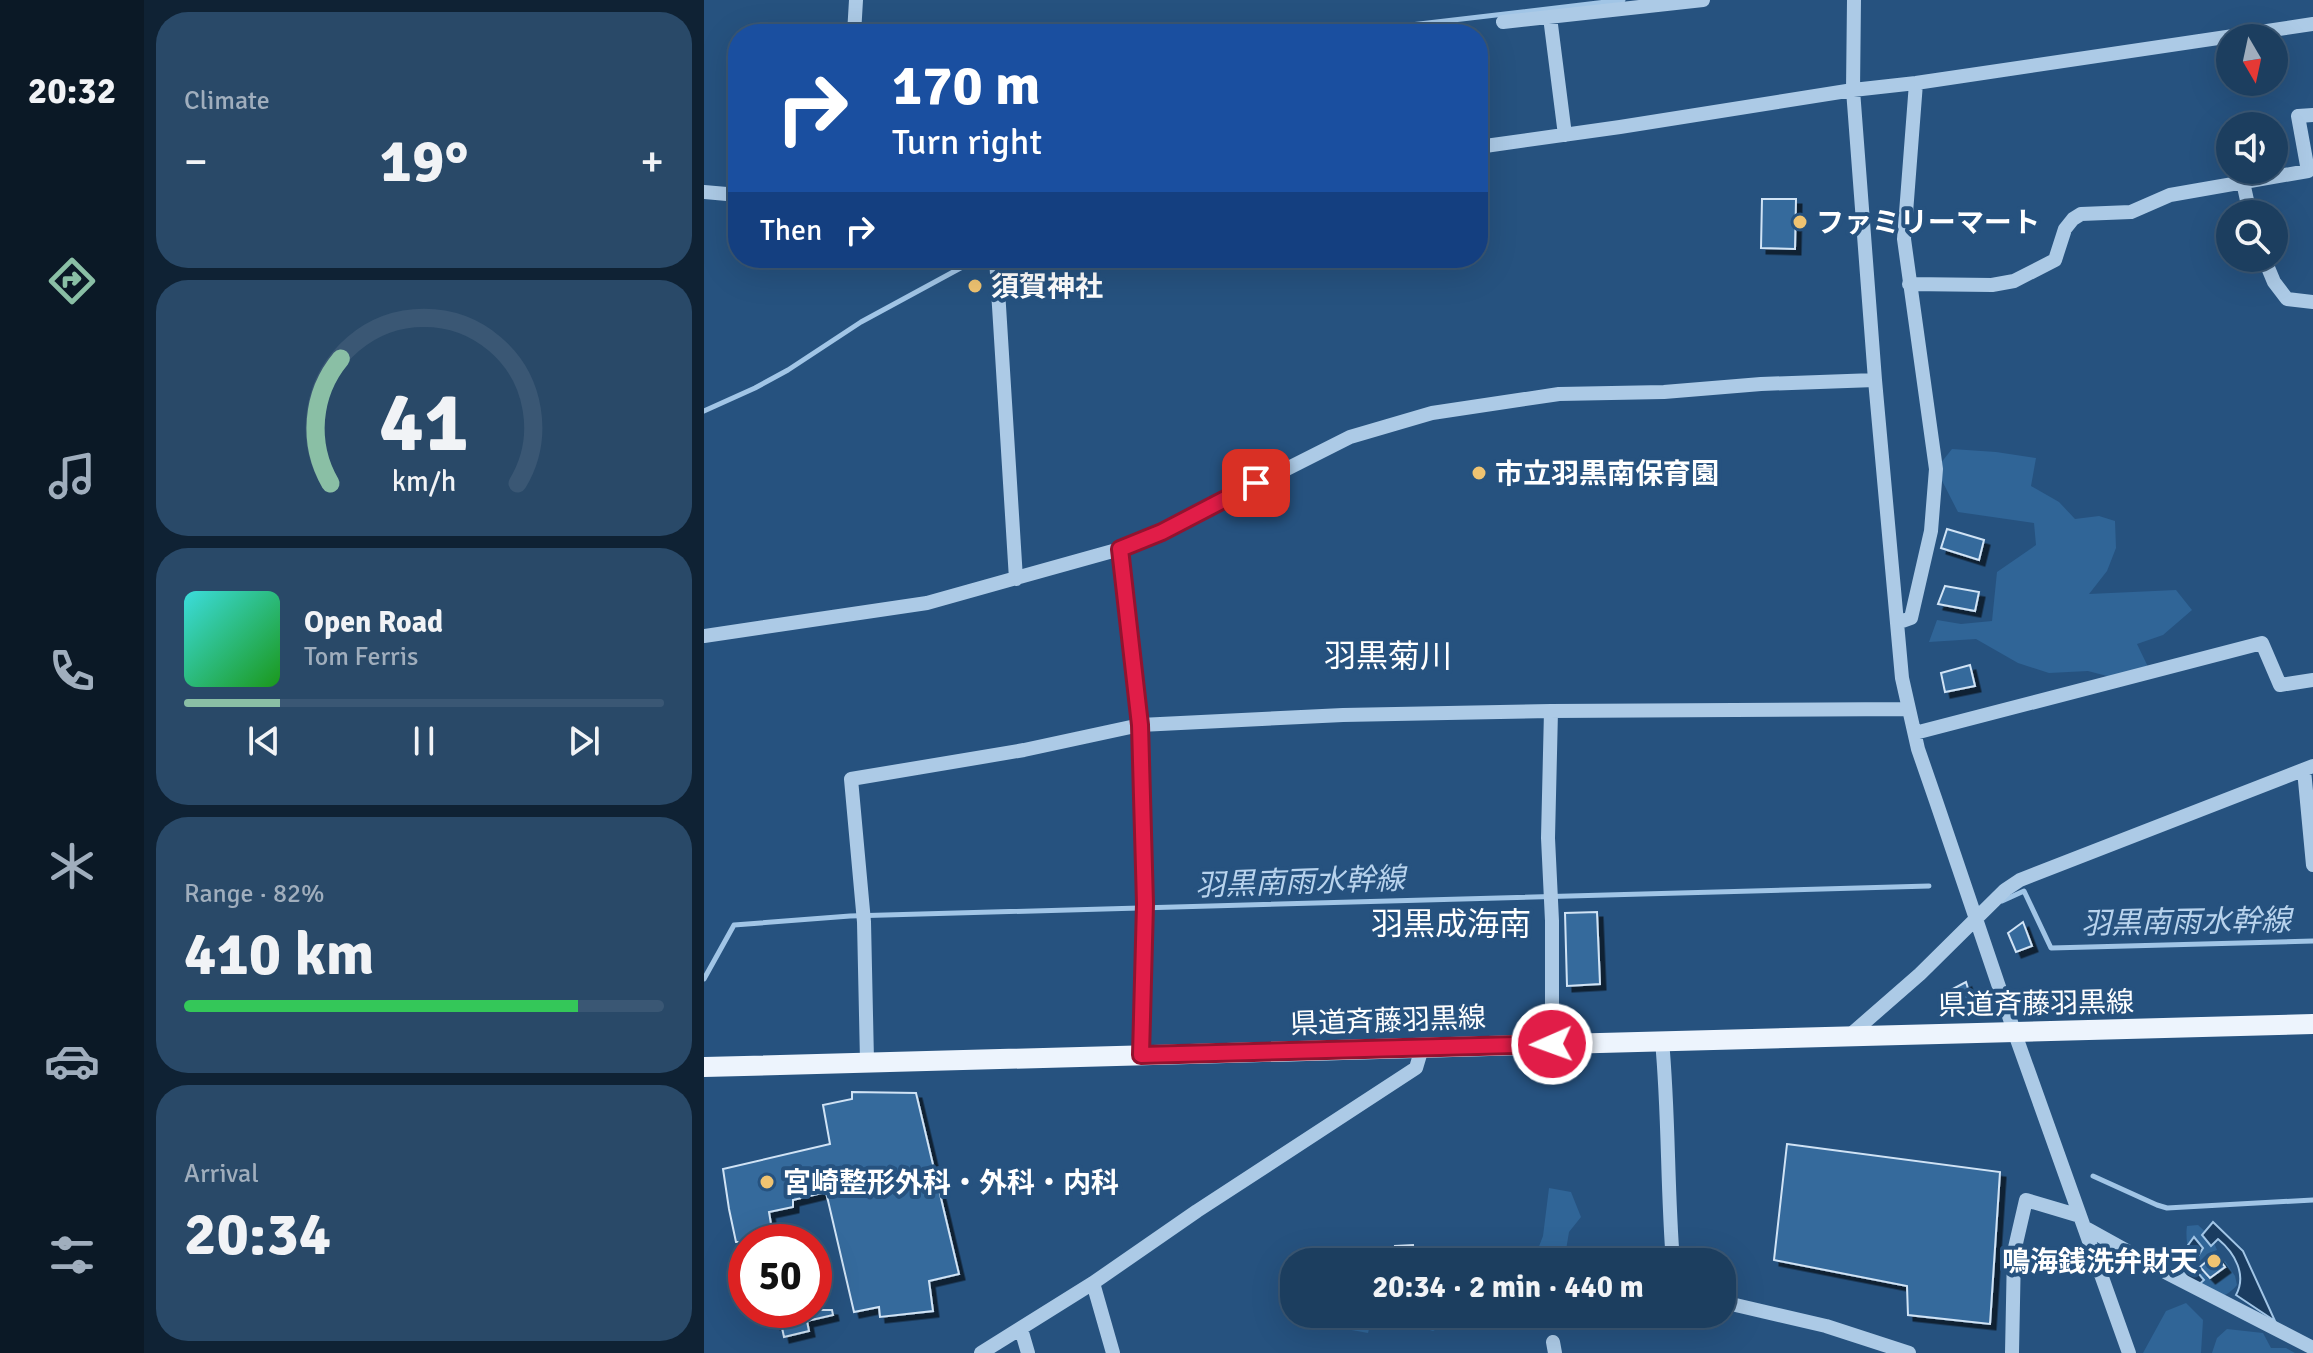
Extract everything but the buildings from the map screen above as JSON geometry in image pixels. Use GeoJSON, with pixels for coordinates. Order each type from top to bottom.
{"type":"FeatureCollection","features":[{"type":"Feature","properties":{"kind":"main road","name":"県道斉藤羽黒線"},"geometry":{"type":"LineString","coordinates":[[704,1067],[2313,1024]]}},
{"type":"Feature","properties":{"kind":"street"},"geometry":{"type":"LineString","coordinates":[[855,24],[856,0]]}},
{"type":"Feature","properties":{"kind":"street"},"geometry":{"type":"LineString","coordinates":[[1503,22],[1703,0]]}},
{"type":"Feature","properties":{"kind":"street"},"geometry":{"type":"LineString","coordinates":[[1854,0],[1853,90],[1902,678],[1936,801],[2129,1353]]}},
{"type":"Feature","properties":{"kind":"street"},"geometry":{"type":"LineString","coordinates":[[1550,17],[1565,135]]}},
{"type":"Feature","properties":{"kind":"street"},"geometry":{"type":"LineString","coordinates":[[1488,146],[2313,24]]}},
{"type":"Feature","properties":{"kind":"street"},"geometry":{"type":"LineString","coordinates":[[1897,623],[1911,618],[1931,531],[1936,469],[1904,239],[1916,83]]}},
{"type":"Feature","properties":{"kind":"street"},"geometry":{"type":"LineString","coordinates":[[2288,174],[2308,171],[2298,116],[2313,115]]}},
{"type":"Feature","properties":{"kind":"street"},"geometry":{"type":"LineString","coordinates":[[1909,284],[1992,285],[2014,281],[2055,260],[2065,229],[2081,214],[2131,212],[2170,195],[2232,184]]}},
{"type":"Feature","properties":{"kind":"street"},"geometry":{"type":"LineString","coordinates":[[704,192],[728,194]]}},
{"type":"Feature","properties":{"kind":"street"},"geometry":{"type":"LineString","coordinates":[[997,268],[1016,579]]}},
{"type":"Feature","properties":{"kind":"street"},"geometry":{"type":"LineString","coordinates":[[2270,272],[2287,299],[2313,302]]}},
{"type":"Feature","properties":{"kind":"street"},"geometry":{"type":"LineString","coordinates":[[704,636],[927,603],[1120,549],[1162,532],[1350,437],[1432,413],[1559,394],[1664,392],[1761,384],[1875,380]]}},
{"type":"Feature","properties":{"kind":"street"},"geometry":{"type":"LineString","coordinates":[[1120,549],[1140,725],[1145,910],[1141,1055]]}},
{"type":"Feature","properties":{"kind":"street"},"geometry":{"type":"LineString","coordinates":[[1915,733],[2262,643],[2280,685],[2313,680]]}},
{"type":"Feature","properties":{"kind":"street"},"geometry":{"type":"LineString","coordinates":[[867,1061],[863,916],[851,779],[1024,750],[1140,725],[1343,715],[1909,709]]}},
{"type":"Feature","properties":{"kind":"street"},"geometry":{"type":"LineString","coordinates":[[1551,711],[1548,838],[1552,1044]]}},
{"type":"Feature","properties":{"kind":"street"},"geometry":{"type":"LineString","coordinates":[[1849,1036],[1920,974],[2005,890],[2020,880],[2308,768],[2313,865]]}},
{"type":"Feature","properties":{"kind":"street"},"geometry":{"type":"LineString","coordinates":[[1662,1041],[1672,1248]]}},
{"type":"Feature","properties":{"kind":"street"},"geometry":{"type":"LineString","coordinates":[[981,1353],[1093,1283],[1416,1068],[1422,1048]]}},
{"type":"Feature","properties":{"kind":"street"},"geometry":{"type":"LineString","coordinates":[[2012,1353],[2014,1252],[2026,1200],[2082,1222],[2167,1273],[2313,1348]]}},
{"type":"Feature","properties":{"kind":"street"},"geometry":{"type":"LineString","coordinates":[[1093,1283],[1113,1353]]}},
{"type":"Feature","properties":{"kind":"street"},"geometry":{"type":"LineString","coordinates":[[1736,1305],[1826,1326],[1909,1353]]}},
{"type":"Feature","properties":{"kind":"street"},"geometry":{"type":"LineString","coordinates":[[1021,1329],[1028,1353]]}},
{"type":"Feature","properties":{"kind":"shaded area"},"geometry":{"type":"Polygon","coordinates":[[[1952,449],[2036,458],[2031,486],[2059,502],[2075,519],[2099,516],[2115,521],[2116,548],[2107,571],[2089,594],[2176,590],[2192,610],[2163,635],[2137,644],[2150,671],[2126,681],[2088,671],[2049,673],[2018,663],[1976,639],[1929,642],[1937,620],[1961,624],[1992,621],[1997,572],[2036,545],[2034,523],[1958,512],[1936,469],[1952,449]]]}},
{"type":"Feature","properties":{"kind":"shaded area"},"geometry":{"type":"Polygon","coordinates":[[[1549,1188],[1571,1192],[1581,1217],[1569,1232],[1566,1248],[1538,1248],[1543,1236],[1549,1188]]]}},
{"type":"Feature","properties":{"kind":"shaded area"},"geometry":{"type":"Polygon","coordinates":[[[2213,1222],[2243,1251],[2275,1321],[2236,1295],[2240,1280],[2238,1265],[2218,1239],[2211,1246],[2202,1235],[2213,1222]]]}},
{"type":"Feature","properties":{"kind":"shaded area"},"geometry":{"type":"Polygon","coordinates":[[[2198,1225],[2212,1238],[2217,1250],[2199,1262],[2187,1259],[2187,1226],[2198,1225]]]}},
{"type":"Feature","properties":{"kind":"shaded area"},"geometry":{"type":"Polygon","coordinates":[[[2194,1237],[2203,1248],[2192,1266],[2204,1280],[2196,1287],[2175,1263],[2194,1237]]]}},
{"type":"Feature","properties":{"kind":"shaded area"},"geometry":{"type":"Polygon","coordinates":[[[2225,1261],[2237,1285],[2221,1296],[2202,1294],[2195,1275],[2212,1271],[2225,1261]]]}},
{"type":"Feature","properties":{"kind":"shaded area"},"geometry":{"type":"Polygon","coordinates":[[[2186,1303],[2203,1320],[2201,1353],[2143,1353],[2166,1311],[2186,1303]]]}},
{"type":"Feature","properties":{"kind":"shaded area"},"geometry":{"type":"Polygon","coordinates":[[[1346,1328],[1369,1328],[1368,1333],[1346,1328]]]}},
{"type":"Feature","properties":{"kind":"shaded area"},"geometry":{"type":"Polygon","coordinates":[[[2227,1329],[2263,1333],[2271,1348],[2286,1348],[2295,1353],[2212,1353],[2217,1338],[2227,1329]]]}},
{"type":"Feature","properties":{"kind":"waterway"},"geometry":{"type":"LineString","coordinates":[[1419,24],[1623,0]]}},
{"type":"Feature","properties":{"kind":"waterway"},"geometry":{"type":"LineString","coordinates":[[704,411],[788,370],[861,322],[961,268]]}},
{"type":"Feature","properties":{"kind":"waterway","name":"羽黒南雨水幹線"},"geometry":{"type":"LineString","coordinates":[[704,979],[734,925],[850,916],[1929,886]]}},
{"type":"Feature","properties":{"kind":"waterway","name":"羽黒南雨水幹線"},"geometry":{"type":"LineString","coordinates":[[2002,901],[2024,891],[2051,948],[2313,941]]}},
{"type":"Feature","properties":{"kind":"waterway"},"geometry":{"type":"LineString","coordinates":[[2093,1176],[2167,1208],[2313,1200]]}},
{"type":"Feature","properties":{"kind":"place","name":"ファミリーマート"},"geometry":{"type":"Point","coordinates":[1800,222]}},
{"type":"Feature","properties":{"kind":"place","name":"須賀神社"},"geometry":{"type":"Point","coordinates":[975,286]}},
{"type":"Feature","properties":{"kind":"place","name":"市立羽黒南保育園"},"geometry":{"type":"Point","coordinates":[1479,473]}},
{"type":"Feature","properties":{"kind":"place","name":"宮崎整形外科・外科・内科"},"geometry":{"type":"Point","coordinates":[767,1182]}},
{"type":"Feature","properties":{"kind":"place","name":"鳴海銭洗弁財天"},"geometry":{"type":"Point","coordinates":[2214,1261]}},
{"type":"Feature","properties":{"kind":"district","name":"羽黒菊川"},"geometry":{"type":"Point","coordinates":[1388,656]}},
{"type":"Feature","properties":{"kind":"district","name":"羽黒成海南"},"geometry":{"type":"Point","coordinates":[1451,924]}},
{"type":"Feature","properties":{"kind":"route"},"geometry":{"type":"LineString","coordinates":[[1256,483],[1162,532],[1120,549],[1140,725],[1145,904],[1141,1055],[1552,1044]]}}]}
